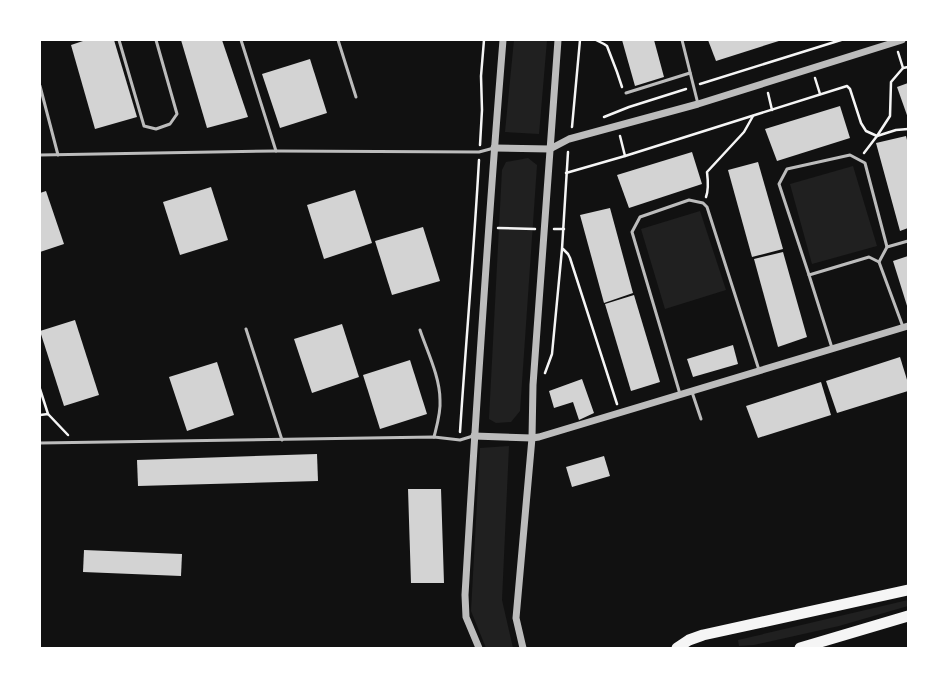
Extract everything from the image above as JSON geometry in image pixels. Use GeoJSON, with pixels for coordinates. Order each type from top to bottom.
{"type":"FeatureCollection","features":[{"type":"Feature","properties":{"kind":"highway"},"geometry":{"type":"LineString","coordinates":[[677,648],[688,640],[703,635],[908,590]]}},
{"type":"Feature","properties":{"kind":"highway"},"geometry":{"type":"LineString","coordinates":[[800,648],[908,616]]}},
{"type":"Feature","properties":{"kind":"street"},"geometry":{"type":"LineString","coordinates":[[479,648],[466,617],[465,595],[474,436],[503,40]]}},
{"type":"Feature","properties":{"kind":"street"},"geometry":{"type":"LineString","coordinates":[[523,648],[516,618],[532,438],[533,385],[558,40]]}},
{"type":"Feature","properties":{"kind":"street"},"geometry":{"type":"LineString","coordinates":[[494,148],[550,149],[569,139],[698,104],[902,40]]}},
{"type":"Feature","properties":{"kind":"street"},"geometry":{"type":"LineString","coordinates":[[474,436],[539,437],[906,326]]}},
{"type":"Feature","properties":{"kind":"lane"},"geometry":{"type":"LineString","coordinates":[[119,40],[144,126],[156,129],[170,124],[177,114],[156,40]]}},
{"type":"Feature","properties":{"kind":"lane"},"geometry":{"type":"LineString","coordinates":[[241,40],[276,151]]}},
{"type":"Feature","properties":{"kind":"lane"},"geometry":{"type":"LineString","coordinates":[[338,40],[356,97]]}},
{"type":"Feature","properties":{"kind":"lane"},"geometry":{"type":"LineString","coordinates":[[682,40],[698,104]]}},
{"type":"Feature","properties":{"kind":"lane"},"geometry":{"type":"LineString","coordinates":[[626,93],[690,73]]}},
{"type":"Feature","properties":{"kind":"lane"},"geometry":{"type":"LineString","coordinates":[[40,86],[58,155]]}},
{"type":"Feature","properties":{"kind":"lane"},"geometry":{"type":"LineString","coordinates":[[40,155],[276,151],[479,152],[494,148]]}},
{"type":"Feature","properties":{"kind":"lane"},"geometry":{"type":"LineString","coordinates":[[833,348],[779,184],[787,169],[850,155],[865,163],[888,247]]}},
{"type":"Feature","properties":{"kind":"lane"},"geometry":{"type":"LineString","coordinates":[[680,394],[632,232],[640,216],[689,200],[703,203],[707,207],[759,370]]}},
{"type":"Feature","properties":{"kind":"lane"},"geometry":{"type":"LineString","coordinates":[[879,262],[888,247],[908,241]]}},
{"type":"Feature","properties":{"kind":"lane"},"geometry":{"type":"LineString","coordinates":[[809,275],[869,257],[879,262],[906,326]]}},
{"type":"Feature","properties":{"kind":"lane"},"geometry":{"type":"LineString","coordinates":[[246,329],[282,440]]}},
{"type":"Feature","properties":{"kind":"lane"},"geometry":{"type":"LineString","coordinates":[[420,330],[438,382],[440,407],[434,437]]}},
{"type":"Feature","properties":{"kind":"lane"},"geometry":{"type":"LineString","coordinates":[[691,390],[701,419]]}},
{"type":"Feature","properties":{"kind":"lane"},"geometry":{"type":"LineString","coordinates":[[40,443],[434,437],[460,440],[474,436]]}},
{"type":"Feature","properties":{"kind":"path"},"geometry":{"type":"LineString","coordinates":[[460,440],[475,228],[482,110],[484,40]]}},
{"type":"Feature","properties":{"kind":"path"},"geometry":{"type":"LineString","coordinates":[[543,377],[552,354],[564,229],[566,172],[569,139],[573,126],[580,40]]}},
{"type":"Feature","properties":{"kind":"path"},"geometry":{"type":"LineString","coordinates":[[596,40],[607,46],[622,87]]}},
{"type":"Feature","properties":{"kind":"path"},"geometry":{"type":"LineString","coordinates":[[601,119],[628,107],[841,40]]}},
{"type":"Feature","properties":{"kind":"path"},"geometry":{"type":"LineString","coordinates":[[895,42],[903,68]]}},
{"type":"Feature","properties":{"kind":"path"},"geometry":{"type":"LineString","coordinates":[[858,159],[877,136],[890,116],[891,82],[903,68],[908,67]]}},
{"type":"Feature","properties":{"kind":"path"},"geometry":{"type":"LineString","coordinates":[[812,68],[820,94]]}},
{"type":"Feature","properties":{"kind":"path"},"geometry":{"type":"LineString","coordinates":[[765,82],[772,110]]}},
{"type":"Feature","properties":{"kind":"path"},"geometry":{"type":"LineString","coordinates":[[566,172],[625,156],[847,86],[850,89],[861,124],[866,131],[877,136],[896,130],[908,129]]}},
{"type":"Feature","properties":{"kind":"path"},"geometry":{"type":"LineString","coordinates":[[703,203],[708,195],[708,172],[744,132],[753,116]]}},
{"type":"Feature","properties":{"kind":"path"},"geometry":{"type":"LineString","coordinates":[[617,126],[625,156]]}},
{"type":"Feature","properties":{"kind":"path"},"geometry":{"type":"LineString","coordinates":[[489,228],[564,229]]}},
{"type":"Feature","properties":{"kind":"path"},"geometry":{"type":"LineString","coordinates":[[562,249],[570,258],[620,412]]}},
{"type":"Feature","properties":{"kind":"path"},"geometry":{"type":"LineString","coordinates":[[40,389],[48,414],[75,443]]}},
{"type":"Feature","properties":{"kind":"path"},"geometry":{"type":"LineString","coordinates":[[40,415],[48,414]]}},
{"type":"Feature","properties":{"kind":"shaded area"},"geometry":{"type":"Polygon","coordinates":[[[514,40],[547,40],[539,134],[505,132],[514,40]]]}},
{"type":"Feature","properties":{"kind":"shaded area"},"geometry":{"type":"Polygon","coordinates":[[[528,158],[537,165],[520,411],[511,422],[496,423],[489,419],[502,170],[506,162],[528,158]]]}},
{"type":"Feature","properties":{"kind":"shaded area"},"geometry":{"type":"Polygon","coordinates":[[[853,166],[877,246],[812,264],[790,184],[853,166]]]}},
{"type":"Feature","properties":{"kind":"shaded area"},"geometry":{"type":"Polygon","coordinates":[[[700,211],[726,290],[665,309],[641,229],[700,211]]]}},
{"type":"Feature","properties":{"kind":"shaded area"},"geometry":{"type":"Polygon","coordinates":[[[509,446],[502,600],[513,648],[486,648],[471,611],[480,448],[509,446]]]}},
{"type":"Feature","properties":{"kind":"shaded area"},"geometry":{"type":"Polygon","coordinates":[[[908,600],[908,606],[839,626],[754,645],[739,646],[738,640],[908,600]]]}},
{"type":"Feature","properties":{"kind":"building"},"geometry":{"type":"Polygon","coordinates":[[[86,40],[114,40],[137,117],[95,129],[71,45],[86,40]]]}},
{"type":"Feature","properties":{"kind":"building"},"geometry":{"type":"Polygon","coordinates":[[[181,40],[222,40],[248,117],[207,128],[181,40]]]}},
{"type":"Feature","properties":{"kind":"building"},"geometry":{"type":"Polygon","coordinates":[[[622,40],[654,40],[664,77],[635,86],[622,40]]]}},
{"type":"Feature","properties":{"kind":"building"},"geometry":{"type":"Polygon","coordinates":[[[708,40],[782,40],[716,61],[708,40]]]}},
{"type":"Feature","properties":{"kind":"building"},"geometry":{"type":"Polygon","coordinates":[[[310,59],[327,113],[280,128],[262,74],[310,59]]]}},
{"type":"Feature","properties":{"kind":"building"},"geometry":{"type":"Polygon","coordinates":[[[908,83],[908,118],[897,87],[908,83]]]}},
{"type":"Feature","properties":{"kind":"building"},"geometry":{"type":"Polygon","coordinates":[[[840,106],[850,138],[777,161],[765,129],[840,106]]]}},
{"type":"Feature","properties":{"kind":"building"},"geometry":{"type":"Polygon","coordinates":[[[906,136],[908,144],[908,228],[900,231],[876,143],[906,136]]]}},
{"type":"Feature","properties":{"kind":"building"},"geometry":{"type":"Polygon","coordinates":[[[692,152],[702,184],[629,208],[617,175],[692,152]]]}},
{"type":"Feature","properties":{"kind":"building"},"geometry":{"type":"Polygon","coordinates":[[[758,162],[783,249],[752,257],[728,170],[758,162]]]}},
{"type":"Feature","properties":{"kind":"building"},"geometry":{"type":"Polygon","coordinates":[[[211,187],[228,240],[180,255],[163,202],[211,187]]]}},
{"type":"Feature","properties":{"kind":"building"},"geometry":{"type":"Polygon","coordinates":[[[355,190],[372,243],[324,259],[307,205],[355,190]]]}},
{"type":"Feature","properties":{"kind":"building"},"geometry":{"type":"Polygon","coordinates":[[[46,191],[64,244],[40,252],[40,193],[46,191]]]}},
{"type":"Feature","properties":{"kind":"building"},"geometry":{"type":"Polygon","coordinates":[[[610,208],[633,293],[604,303],[580,215],[610,208]]]}},
{"type":"Feature","properties":{"kind":"building"},"geometry":{"type":"Polygon","coordinates":[[[423,227],[440,281],[392,295],[375,241],[423,227]]]}},
{"type":"Feature","properties":{"kind":"building"},"geometry":{"type":"Polygon","coordinates":[[[783,252],[807,337],[778,347],[754,259],[783,252]]]}},
{"type":"Feature","properties":{"kind":"building"},"geometry":{"type":"Polygon","coordinates":[[[908,256],[908,309],[893,261],[908,256]]]}},
{"type":"Feature","properties":{"kind":"building"},"geometry":{"type":"Polygon","coordinates":[[[634,295],[660,382],[631,391],[605,304],[634,295]]]}},
{"type":"Feature","properties":{"kind":"building"},"geometry":{"type":"Polygon","coordinates":[[[75,320],[99,395],[64,406],[40,331],[75,320]]]}},
{"type":"Feature","properties":{"kind":"building"},"geometry":{"type":"Polygon","coordinates":[[[342,324],[359,377],[312,393],[294,339],[342,324]]]}},
{"type":"Feature","properties":{"kind":"building"},"geometry":{"type":"Polygon","coordinates":[[[733,345],[738,364],[693,377],[687,359],[733,345]]]}},
{"type":"Feature","properties":{"kind":"building"},"geometry":{"type":"Polygon","coordinates":[[[900,357],[908,383],[908,391],[837,413],[826,381],[900,357]]]}},
{"type":"Feature","properties":{"kind":"building"},"geometry":{"type":"Polygon","coordinates":[[[410,360],[427,414],[380,429],[363,375],[410,360]]]}},
{"type":"Feature","properties":{"kind":"building"},"geometry":{"type":"Polygon","coordinates":[[[217,362],[234,415],[187,431],[169,377],[217,362]]]}},
{"type":"Feature","properties":{"kind":"building"},"geometry":{"type":"Polygon","coordinates":[[[582,379],[594,413],[579,420],[573,402],[554,408],[549,391],[582,379]]]}},
{"type":"Feature","properties":{"kind":"building"},"geometry":{"type":"Polygon","coordinates":[[[821,382],[831,415],[758,438],[746,406],[821,382]]]}},
{"type":"Feature","properties":{"kind":"building"},"geometry":{"type":"Polygon","coordinates":[[[317,454],[318,481],[138,486],[137,460],[317,454]]]}},
{"type":"Feature","properties":{"kind":"building"},"geometry":{"type":"Polygon","coordinates":[[[604,456],[610,476],[572,487],[566,467],[604,456]]]}},
{"type":"Feature","properties":{"kind":"building"},"geometry":{"type":"Polygon","coordinates":[[[408,489],[441,489],[444,583],[411,583],[408,489]]]}},
{"type":"Feature","properties":{"kind":"building"},"geometry":{"type":"Polygon","coordinates":[[[84,550],[182,554],[181,576],[83,572],[84,550]]]}}]}
